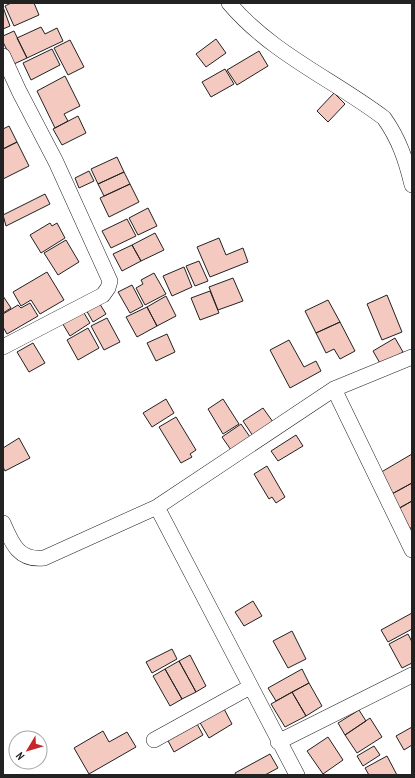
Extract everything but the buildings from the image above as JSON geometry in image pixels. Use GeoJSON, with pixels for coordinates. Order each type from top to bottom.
{"type":"FeatureCollection","features":[{"type":"Feature","properties":{"kind":"street"},"geometry":{"type":"LineString","coordinates":[[229,3],[238,14],[266,38],[384,118],[394,131],[403,151],[412,184]]}},
{"type":"Feature","properties":{"kind":"street"},"geometry":{"type":"LineString","coordinates":[[3,56],[19,91],[56,162],[110,281],[108,288],[103,295],[3,347]]}},
{"type":"Feature","properties":{"kind":"street"},"geometry":{"type":"LineString","coordinates":[[3,523],[16,549],[33,559],[44,558],[157,507],[334,389],[412,357]]}},
{"type":"Feature","properties":{"kind":"street"},"geometry":{"type":"LineString","coordinates":[[334,389],[412,550]]}},
{"type":"Feature","properties":{"kind":"street"},"geometry":{"type":"LineString","coordinates":[[157,507],[278,742],[297,775]]}},
{"type":"Feature","properties":{"kind":"street"},"geometry":{"type":"LineString","coordinates":[[278,742],[412,676]]}},
{"type":"Feature","properties":{"kind":"street"},"geometry":{"type":"LineString","coordinates":[[154,740],[250,687]]}}]}
